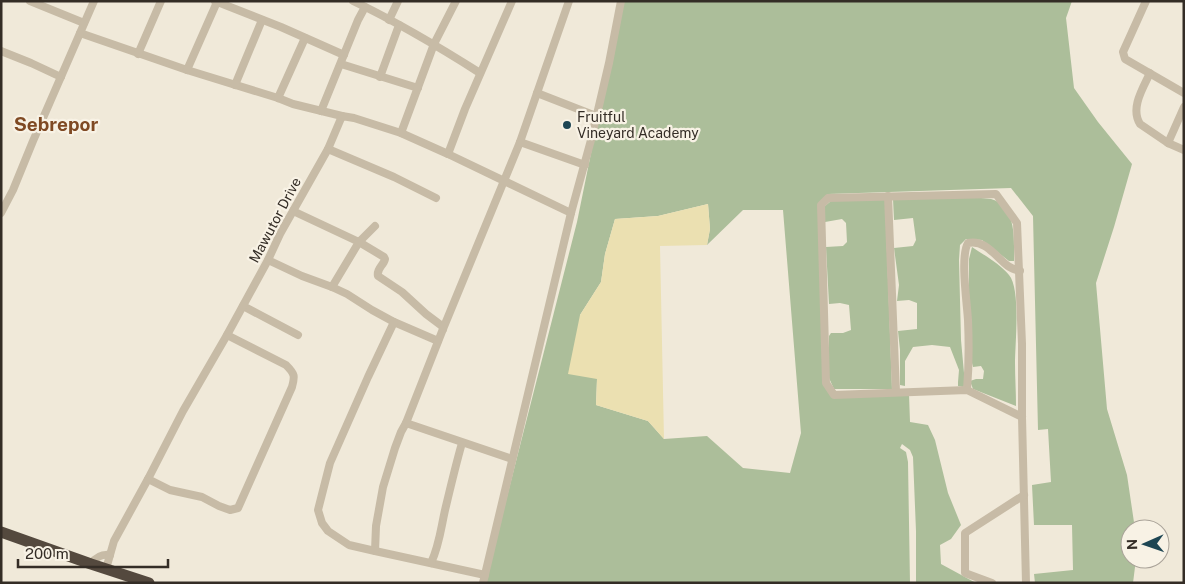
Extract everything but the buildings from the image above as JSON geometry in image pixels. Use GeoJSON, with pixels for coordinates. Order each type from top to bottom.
{"type":"FeatureCollection","features":[{"type":"Feature","properties":{"kind":"highway"},"geometry":{"type":"LineString","coordinates":[[1,532],[106,569],[126,579],[149,583]]}},
{"type":"Feature","properties":{"kind":"street"},"geometry":{"type":"LineString","coordinates":[[30,1],[84,23]]}},
{"type":"Feature","properties":{"kind":"street"},"geometry":{"type":"LineString","coordinates":[[1,213],[13,190],[94,1]]}},
{"type":"Feature","properties":{"kind":"street"},"geometry":{"type":"LineString","coordinates":[[138,54],[160,1]]}},
{"type":"Feature","properties":{"kind":"street"},"geometry":{"type":"LineString","coordinates":[[353,1],[434,44],[480,73]]}},
{"type":"Feature","properties":{"kind":"street"},"geometry":{"type":"LineString","coordinates":[[389,20],[398,1]]}},
{"type":"Feature","properties":{"kind":"street"},"geometry":{"type":"LineString","coordinates":[[401,133],[434,44],[456,1]]}},
{"type":"Feature","properties":{"kind":"street"},"geometry":{"type":"LineString","coordinates":[[448,154],[480,73],[512,1]]}},
{"type":"Feature","properties":{"kind":"street"},"geometry":{"type":"LineString","coordinates":[[375,550],[376,526],[383,487],[395,448],[520,142],[569,1]]}},
{"type":"Feature","properties":{"kind":"street"},"geometry":{"type":"LineString","coordinates":[[394,322],[330,463],[318,510],[322,523],[328,531],[350,545],[431,563],[484,579],[609,63],[620,1]]}},
{"type":"Feature","properties":{"kind":"street"},"geometry":{"type":"LineString","coordinates":[[1146,1],[1123,52],[1123,56],[1125,60],[1184,93]]}},
{"type":"Feature","properties":{"kind":"street"},"geometry":{"type":"LineString","coordinates":[[187,70],[216,2],[344,55]]}},
{"type":"Feature","properties":{"kind":"street"},"geometry":{"type":"LineString","coordinates":[[321,111],[365,7]]}},
{"type":"Feature","properties":{"kind":"street"},"geometry":{"type":"LineString","coordinates":[[235,85],[262,20]]}},
{"type":"Feature","properties":{"kind":"street"},"geometry":{"type":"LineString","coordinates":[[380,77],[399,26]]}},
{"type":"Feature","properties":{"kind":"street"},"geometry":{"type":"LineString","coordinates":[[80,33],[138,54],[294,104],[354,118],[401,133],[571,214]]}},
{"type":"Feature","properties":{"kind":"street"},"geometry":{"type":"LineString","coordinates":[[278,98],[305,38]]}},
{"type":"Feature","properties":{"kind":"street"},"geometry":{"type":"LineString","coordinates":[[1,51],[61,77]]}},
{"type":"Feature","properties":{"kind":"street"},"geometry":{"type":"LineString","coordinates":[[341,64],[418,88]]}},
{"type":"Feature","properties":{"kind":"street"},"geometry":{"type":"LineString","coordinates":[[1150,74],[1136,107],[1138,121],[1168,143],[1184,150]]}},
{"type":"Feature","properties":{"kind":"street"},"geometry":{"type":"LineString","coordinates":[[537,92],[596,116]]}},
{"type":"Feature","properties":{"kind":"street"},"geometry":{"type":"LineString","coordinates":[[1168,143],[1184,107]]}},
{"type":"Feature","properties":{"kind":"street","name":"Mawutor Drive"},"geometry":{"type":"LineString","coordinates":[[106,569],[114,541],[328,149],[342,116]]}},
{"type":"Feature","properties":{"kind":"street"},"geometry":{"type":"LineString","coordinates":[[520,142],[585,165]]}},
{"type":"Feature","properties":{"kind":"street"},"geometry":{"type":"LineString","coordinates":[[328,149],[394,177],[436,198]]}},
{"type":"Feature","properties":{"kind":"street"},"geometry":{"type":"LineString","coordinates":[[1022,416],[967,390],[834,395],[826,383],[821,205],[828,198],[996,194],[1017,222],[1022,344],[1026,583]]}},
{"type":"Feature","properties":{"kind":"street"},"geometry":{"type":"LineString","coordinates":[[888,196],[896,392]]}},
{"type":"Feature","properties":{"kind":"street"},"geometry":{"type":"LineString","coordinates":[[293,211],[359,242],[384,257],[384,262],[378,270],[378,276],[402,292],[442,326],[443,329]]}},
{"type":"Feature","properties":{"kind":"street"},"geometry":{"type":"LineString","coordinates":[[332,287],[359,242],[374,226]]}},
{"type":"Feature","properties":{"kind":"street"},"geometry":{"type":"LineString","coordinates":[[967,390],[969,364],[964,248],[968,243],[980,243],[1010,268],[1020,271]]}},
{"type":"Feature","properties":{"kind":"street"},"geometry":{"type":"LineString","coordinates":[[268,260],[347,294],[394,322],[438,341]]}},
{"type":"Feature","properties":{"kind":"street"},"geometry":{"type":"LineString","coordinates":[[243,306],[298,335]]}},
{"type":"Feature","properties":{"kind":"street"},"geometry":{"type":"LineString","coordinates":[[148,479],[170,490],[202,497],[230,510],[238,508],[292,387],[294,375],[293,371],[286,365],[227,335]]}},
{"type":"Feature","properties":{"kind":"street"},"geometry":{"type":"LineString","coordinates":[[406,423],[512,459]]}},
{"type":"Feature","properties":{"kind":"street"},"geometry":{"type":"LineString","coordinates":[[431,563],[438,544],[462,443]]}},
{"type":"Feature","properties":{"kind":"street"},"geometry":{"type":"LineString","coordinates":[[992,583],[965,572],[965,533],[1024,495]]}},
{"type":"Feature","properties":{"kind":"street"},"geometry":{"type":"LineString","coordinates":[[91,564],[101,555],[110,555]]}},
{"type":"Feature","properties":{"kind":"green space"},"geometry":{"type":"Polygon","coordinates":[[[622,1],[1072,1],[1066,18],[1074,88],[1098,122],[1132,164],[1096,283],[1107,409],[1127,475],[1134,519],[1120,519],[1120,569],[1135,569],[1133,583],[1035,583],[1034,574],[1073,570],[1072,525],[1034,525],[1032,485],[1051,482],[1048,429],[1038,430],[1033,216],[1011,188],[828,194],[818,205],[829,393],[909,394],[910,422],[928,425],[935,440],[948,493],[961,525],[951,539],[940,545],[941,564],[976,583],[916,583],[913,457],[910,450],[902,444],[900,448],[906,452],[908,462],[910,583],[485,583],[577,222],[622,1]],[[708,204],[658,216],[615,219],[605,254],[601,282],[580,315],[597,379],[596,405],[648,421],[664,439],[707,436],[743,468],[790,473],[801,433],[783,210],[743,210],[707,245],[710,229],[708,204]]]}},
{"type":"Feature","properties":{"kind":"green space"},"geometry":{"type":"Polygon","coordinates":[[[971,197],[991,199],[1006,209],[1010,216],[1014,234],[1014,261],[1009,261],[982,240],[966,239],[960,245],[961,340],[965,384],[963,387],[958,386],[959,370],[950,347],[932,345],[913,347],[905,361],[905,386],[900,385],[898,331],[917,329],[917,303],[909,300],[897,301],[899,285],[894,248],[913,246],[916,240],[913,218],[894,220],[893,199],[971,197]]]}},
{"type":"Feature","properties":{"kind":"green space"},"geometry":{"type":"Polygon","coordinates":[[[885,198],[892,389],[834,389],[829,378],[829,336],[831,333],[843,333],[851,330],[849,305],[840,303],[829,304],[826,247],[843,246],[847,242],[846,223],[842,219],[825,222],[825,206],[831,201],[885,198]]]}},
{"type":"Feature","properties":{"kind":"green space"},"geometry":{"type":"Polygon","coordinates":[[[972,247],[1001,267],[1013,282],[1016,304],[1016,406],[973,389],[970,381],[983,379],[984,371],[981,366],[973,367],[972,363],[969,259],[972,247]]]}},
{"type":"Feature","properties":{"kind":"sand"},"geometry":{"type":"Polygon","coordinates":[[[708,204],[710,229],[707,245],[660,246],[664,439],[648,421],[596,405],[597,379],[568,374],[580,315],[601,282],[605,254],[615,219],[658,216],[708,204]]]}},
{"type":"Feature","properties":{"kind":"place","name":"Fruitful Vineyard Academy"},"geometry":{"type":"Point","coordinates":[567,125]}},
{"type":"Feature","properties":{"kind":"district","name":"Sebrepor"},"geometry":{"type":"Point","coordinates":[56,124]}}]}
